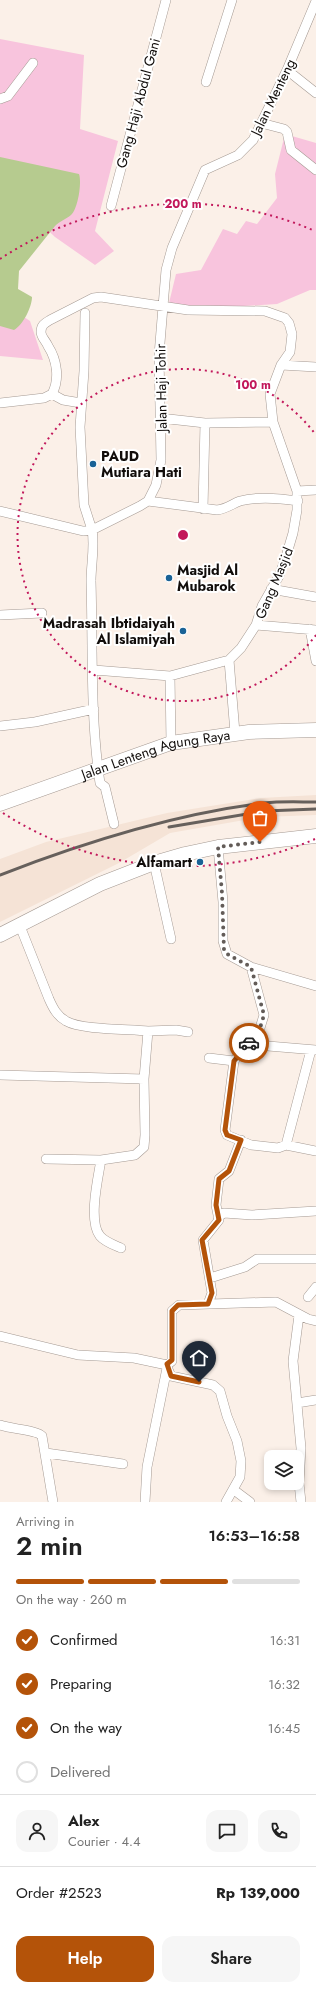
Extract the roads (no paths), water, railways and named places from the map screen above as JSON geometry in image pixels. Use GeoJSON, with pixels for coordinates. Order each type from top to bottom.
{"type":"FeatureCollection","features":[{"type":"Feature","properties":{"kind":"main road","name":"Jalan Lenteng Agung Raya"},"geometry":{"type":"LineString","coordinates":[[0,804],[171,743],[235,733],[267,730],[316,730]]}},
{"type":"Feature","properties":{"kind":"main road"},"geometry":{"type":"LineString","coordinates":[[0,935],[100,884],[154,863],[184,854],[218,847],[316,836]]}},
{"type":"Feature","properties":{"kind":"street","name":"Gang Haji Abdul Gani"},"geometry":{"type":"LineString","coordinates":[[111,206],[166,0]]}},
{"type":"Feature","properties":{"kind":"street"},"geometry":{"type":"LineString","coordinates":[[206,82],[232,0]]}},
{"type":"Feature","properties":{"kind":"street","name":"Jalan Menteng"},"geometry":{"type":"LineString","coordinates":[[162,307],[166,270],[170,255],[205,170],[238,155],[253,140],[287,70],[316,1]]}},
{"type":"Feature","properties":{"kind":"street"},"geometry":{"type":"LineString","coordinates":[[0,98],[8,96],[33,63]]}},
{"type":"Feature","properties":{"kind":"street"},"geometry":{"type":"LineString","coordinates":[[287,70],[316,93]]}},
{"type":"Feature","properties":{"kind":"street"},"geometry":{"type":"LineString","coordinates":[[261,123],[284,129],[287,132],[292,150],[316,170]]}},
{"type":"Feature","properties":{"kind":"street"},"geometry":{"type":"LineString","coordinates":[[0,403],[44,398],[52,394],[55,386],[56,364],[52,352],[42,336],[41,332],[44,324],[97,297],[133,301],[162,307]]}},
{"type":"Feature","properties":{"kind":"street","name":"Gang Masjid"},"geometry":{"type":"LineString","coordinates":[[162,307],[188,310],[265,311],[285,318],[291,328],[292,341],[290,352],[281,365],[270,394],[273,422],[298,491],[294,533],[285,560],[262,606],[256,625],[241,648],[229,660]]}},
{"type":"Feature","properties":{"kind":"street","name":"Jalan Haji Tohir"},"geometry":{"type":"LineString","coordinates":[[148,500],[153,493],[159,473],[161,445],[159,354],[162,307]]}},
{"type":"Feature","properties":{"kind":"street"},"geometry":{"type":"LineString","coordinates":[[85,314],[84,371],[80,403],[80,427],[84,505],[92,530],[91,567],[94,709],[100,783],[105,787],[114,824]]}},
{"type":"Feature","properties":{"kind":"street"},"geometry":{"type":"LineString","coordinates":[[281,365],[316,367]]}},
{"type":"Feature","properties":{"kind":"street"},"geometry":{"type":"LineString","coordinates":[[52,394],[63,400],[80,403]]}},
{"type":"Feature","properties":{"kind":"street"},"geometry":{"type":"LineString","coordinates":[[160,418],[205,423],[273,422]]}},
{"type":"Feature","properties":{"kind":"street"},"geometry":{"type":"LineString","coordinates":[[203,509],[205,423]]}},
{"type":"Feature","properties":{"kind":"street"},"geometry":{"type":"LineString","coordinates":[[298,491],[316,490]]}},
{"type":"Feature","properties":{"kind":"street"},"geometry":{"type":"LineString","coordinates":[[0,511],[83,531],[92,530],[148,500],[203,509],[225,509],[240,501],[258,498],[298,501]]}},
{"type":"Feature","properties":{"kind":"street"},"geometry":{"type":"LineString","coordinates":[[271,590],[316,597]]}},
{"type":"Feature","properties":{"kind":"street"},"geometry":{"type":"LineString","coordinates":[[0,615],[42,613]]}},
{"type":"Feature","properties":{"kind":"street"},"geometry":{"type":"LineString","coordinates":[[256,625],[313,630],[316,661]]}},
{"type":"Feature","properties":{"kind":"street"},"geometry":{"type":"LineString","coordinates":[[94,670],[170,676],[229,660],[235,733]]}},
{"type":"Feature","properties":{"kind":"street"},"geometry":{"type":"LineString","coordinates":[[170,676],[171,743]]}},
{"type":"Feature","properties":{"kind":"street"},"geometry":{"type":"LineString","coordinates":[[0,726],[35,722],[94,709]]}},
{"type":"Feature","properties":{"kind":"street"},"geometry":{"type":"LineString","coordinates":[[218,847],[223,896],[224,950],[227,954],[251,967],[316,986]]}},
{"type":"Feature","properties":{"kind":"street"},"geometry":{"type":"LineString","coordinates":[[154,863],[171,939]]}},
{"type":"Feature","properties":{"kind":"street"},"geometry":{"type":"LineString","coordinates":[[20,926],[51,1005],[60,1017],[67,1022],[81,1026],[148,1031],[176,1030],[188,1032]]}},
{"type":"Feature","properties":{"kind":"street"},"geometry":{"type":"LineString","coordinates":[[251,967],[264,1015],[260,1028],[234,1061],[225,1130],[227,1135],[251,1145],[278,1148],[286,1145],[316,1151]]}},
{"type":"Feature","properties":{"kind":"street"},"geometry":{"type":"LineString","coordinates":[[46,1159],[101,1160],[135,1154],[144,1147],[144,1079],[148,1031]]}},
{"type":"Feature","properties":{"kind":"street"},"geometry":{"type":"LineString","coordinates":[[254,1036],[268,1046],[314,1050],[286,1145]]}},
{"type":"Feature","properties":{"kind":"street"},"geometry":{"type":"LineString","coordinates":[[209,1058],[234,1061]]}},
{"type":"Feature","properties":{"kind":"street"},"geometry":{"type":"LineString","coordinates":[[0,1076],[144,1079]]}},
{"type":"Feature","properties":{"kind":"street"},"geometry":{"type":"LineString","coordinates":[[208,1304],[212,1293],[202,1240],[217,1223],[218,1217],[216,1205],[219,1179],[229,1171],[241,1140]]}},
{"type":"Feature","properties":{"kind":"street"},"geometry":{"type":"LineString","coordinates":[[101,1160],[95,1214],[97,1230],[101,1237],[109,1243],[122,1248]]}},
{"type":"Feature","properties":{"kind":"street"},"geometry":{"type":"LineString","coordinates":[[218,1217],[224,1213],[252,1215],[316,1211]]}},
{"type":"Feature","properties":{"kind":"street"},"geometry":{"type":"LineString","coordinates":[[210,1278],[244,1267],[257,1259],[316,1259]]}},
{"type":"Feature","properties":{"kind":"street"},"geometry":{"type":"LineString","coordinates":[[308,1297],[316,1287]]}},
{"type":"Feature","properties":{"kind":"street"},"geometry":{"type":"LineString","coordinates":[[145,1502],[147,1467],[167,1366],[172,1360],[173,1308],[182,1304],[276,1302],[299,1315],[316,1321]]}},
{"type":"Feature","properties":{"kind":"street"},"geometry":{"type":"LineString","coordinates":[[299,1315],[293,1361],[301,1448],[299,1484],[302,1502]]}},
{"type":"Feature","properties":{"kind":"street"},"geometry":{"type":"LineString","coordinates":[[0,1336],[78,1355],[134,1358],[167,1366]]}},
{"type":"Feature","properties":{"kind":"street"},"geometry":{"type":"LineString","coordinates":[[167,1366],[171,1376],[213,1385],[220,1391],[240,1453],[241,1472],[234,1490],[226,1502]]}},
{"type":"Feature","properties":{"kind":"street"},"geometry":{"type":"LineString","coordinates":[[297,1404],[316,1400]]}},
{"type":"Feature","properties":{"kind":"street"},"geometry":{"type":"LineString","coordinates":[[0,1425],[41,1433],[46,1453],[53,1502]]}},
{"type":"Feature","properties":{"kind":"street"},"geometry":{"type":"LineString","coordinates":[[46,1453],[123,1464]]}},
{"type":"Feature","properties":{"kind":"street"},"geometry":{"type":"LineString","coordinates":[[234,1490],[250,1502]]}},
{"type":"Feature","properties":{"kind":"railway"},"geometry":{"type":"LineString","coordinates":[[0,875],[64,851],[130,831],[197,814],[264,803],[316,802]]}},
{"type":"Feature","properties":{"kind":"railway"},"geometry":{"type":"LineString","coordinates":[[169,827],[265,811],[316,809]]}},
{"type":"Feature","properties":{"kind":"place","name":"PAUD Mutiara Hati"},"geometry":{"type":"Point","coordinates":[93,464]}},
{"type":"Feature","properties":{"kind":"place","name":"Masjid Al Mubarok"},"geometry":{"type":"Point","coordinates":[169,578]}},
{"type":"Feature","properties":{"kind":"place","name":"Madrasah Ibtidaiyah Al Islamiyah"},"geometry":{"type":"Point","coordinates":[183,631]}},
{"type":"Feature","properties":{"kind":"place","name":"Alfamart"},"geometry":{"type":"Point","coordinates":[200,862]}}]}
